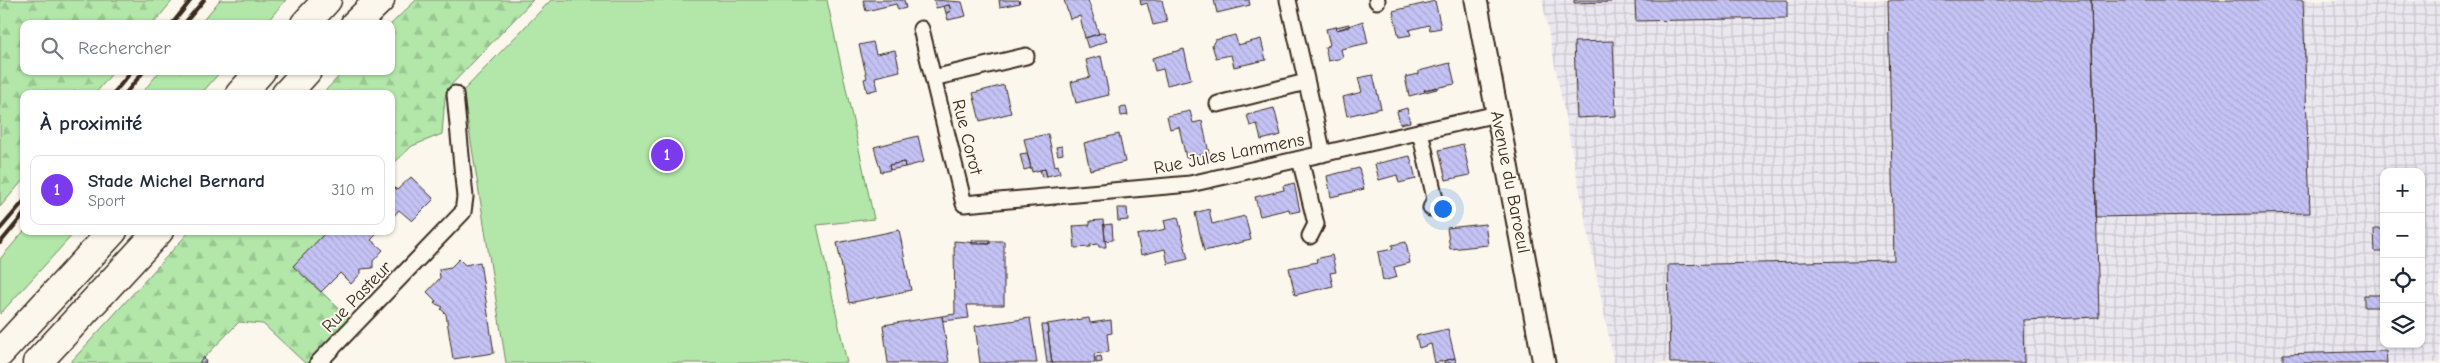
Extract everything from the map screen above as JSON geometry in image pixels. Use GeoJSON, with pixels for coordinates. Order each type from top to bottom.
{"type":"FeatureCollection","features":[{"type":"Feature","properties":{"kind":"highway"},"geometry":{"type":"LineString","coordinates":[[309,20],[327,0]]}},
{"type":"Feature","properties":{"kind":"highway"},"geometry":{"type":"LineString","coordinates":[[354,20],[372,0]]}},
{"type":"Feature","properties":{"kind":"highway"},"geometry":{"type":"LineString","coordinates":[[359,20],[380,0]]}},
{"type":"Feature","properties":{"kind":"highway"},"geometry":{"type":"LineString","coordinates":[[244,90],[257,75]]}},
{"type":"Feature","properties":{"kind":"highway"},"geometry":{"type":"LineString","coordinates":[[289,90],[303,75]]}},
{"type":"Feature","properties":{"kind":"highway"},"geometry":{"type":"LineString","coordinates":[[0,353],[108,235]]}},
{"type":"Feature","properties":{"kind":"highway"},"geometry":{"type":"LineString","coordinates":[[37,363],[155,235]]}},
{"type":"Feature","properties":{"kind":"main road","name":"Avenue du Baroeul"},"geometry":{"type":"LineString","coordinates":[[1476,0],[1544,363]]}},
{"type":"Feature","properties":{"kind":"street"},"geometry":{"type":"LineString","coordinates":[[1288,0],[1323,154]]}},
{"type":"Feature","properties":{"kind":"street","name":"Rue Corot"},"geometry":{"type":"LineString","coordinates":[[921,29],[964,204]]}},
{"type":"Feature","properties":{"kind":"street"},"geometry":{"type":"LineString","coordinates":[[933,78],[1026,56]]}},
{"type":"Feature","properties":{"kind":"street"},"geometry":{"type":"LineString","coordinates":[[1218,104],[1306,82]]}},
{"type":"Feature","properties":{"kind":"street","name":"Rue Pasteur"},"geometry":{"type":"LineString","coordinates":[[318,363],[463,212],[465,192],[454,94]]}},
{"type":"Feature","properties":{"kind":"street","name":"Rue Jules Lammens"},"geometry":{"type":"LineString","coordinates":[[964,204],[1176,186],[1497,114]]}},
{"type":"Feature","properties":{"kind":"street"},"geometry":{"type":"LineString","coordinates":[[1420,132],[1435,199],[1431,208]]}},
{"type":"Feature","properties":{"kind":"street"},"geometry":{"type":"LineString","coordinates":[[1300,159],[1316,224],[1310,236]]}},
{"type":"Feature","properties":{"kind":"shaded area"},"geometry":{"type":"Polygon","coordinates":[[[1542,0],[2440,0],[2440,363],[1614,363],[1542,0]]]}},
{"type":"Feature","properties":{"kind":"green space"},"geometry":{"type":"Polygon","coordinates":[[[0,0],[173,0],[156,20],[20,20],[20,75],[111,75],[98,90],[20,90],[20,184],[0,207],[0,0]]]}},
{"type":"Feature","properties":{"kind":"green space"},"geometry":{"type":"Polygon","coordinates":[[[220,0],[286,0],[268,20],[203,20],[220,0]]]}},
{"type":"Feature","properties":{"kind":"green space"},"geometry":{"type":"Polygon","coordinates":[[[416,0],[533,0],[450,86],[445,97],[442,134],[412,146],[395,162],[395,90],[326,90],[340,75],[395,75],[395,20],[416,0]]]}},
{"type":"Feature","properties":{"kind":"green space"},"geometry":{"type":"Polygon","coordinates":[[[551,0],[827,0],[874,219],[817,225],[847,363],[506,363],[463,91],[551,0]]]}},
{"type":"Feature","properties":{"kind":"green space"},"geometry":{"type":"Polygon","coordinates":[[[157,75],[218,75],[204,90],[144,90],[157,75]]]}},
{"type":"Feature","properties":{"kind":"green space"},"geometry":{"type":"Polygon","coordinates":[[[21,235],[72,235],[0,314],[0,259],[21,235]]]}},
{"type":"Feature","properties":{"kind":"green space"},"geometry":{"type":"Polygon","coordinates":[[[186,235],[323,235],[294,266],[350,319],[309,363],[305,363],[263,324],[239,322],[199,363],[70,363],[186,235]]]}},
{"type":"Feature","properties":{"kind":"building"},"geometry":{"type":"Polygon","coordinates":[[[863,0],[904,0],[906,8],[898,10],[896,4],[866,11],[863,0]]]}},
{"type":"Feature","properties":{"kind":"building"},"geometry":{"type":"Polygon","coordinates":[[[934,0],[962,2],[966,16],[948,20],[946,13],[951,11],[949,5],[936,8],[934,0]]]}},
{"type":"Feature","properties":{"kind":"building"},"geometry":{"type":"Polygon","coordinates":[[[999,0],[1019,0],[1020,3],[1000,7],[999,0]]]}},
{"type":"Feature","properties":{"kind":"building"},"geometry":{"type":"Polygon","coordinates":[[[1064,0],[1088,0],[1099,34],[1085,38],[1080,16],[1070,19],[1064,0]]]}},
{"type":"Feature","properties":{"kind":"building"},"geometry":{"type":"Polygon","coordinates":[[[1140,0],[1162,0],[1167,22],[1153,25],[1147,3],[1141,5],[1140,0]]]}},
{"type":"Feature","properties":{"kind":"building"},"geometry":{"type":"Polygon","coordinates":[[[1214,0],[1249,0],[1250,5],[1217,13],[1214,0]]]}},
{"type":"Feature","properties":{"kind":"building"},"geometry":{"type":"Polygon","coordinates":[[[1574,0],[1611,0],[1611,2],[1574,3],[1574,0]]]}},
{"type":"Feature","properties":{"kind":"building"},"geometry":{"type":"Polygon","coordinates":[[[1635,0],[1787,0],[1787,18],[1636,21],[1635,0]]]}},
{"type":"Feature","properties":{"kind":"building"},"geometry":{"type":"Polygon","coordinates":[[[1888,0],[2091,0],[2099,317],[2023,320],[2024,363],[1670,363],[1668,265],[1894,260],[1888,0]]]}},
{"type":"Feature","properties":{"kind":"building"},"geometry":{"type":"Polygon","coordinates":[[[2091,0],[2303,0],[2310,213],[2096,217],[2091,0]]]}},
{"type":"Feature","properties":{"kind":"building"},"geometry":{"type":"Polygon","coordinates":[[[1435,1],[1441,28],[1430,30],[1429,25],[1409,30],[1411,35],[1399,37],[1393,11],[1435,1]]]}},
{"type":"Feature","properties":{"kind":"building"},"geometry":{"type":"Polygon","coordinates":[[[949,5],[951,11],[946,13],[944,6],[949,5]]]}},
{"type":"Feature","properties":{"kind":"building"},"geometry":{"type":"Polygon","coordinates":[[[1363,21],[1368,43],[1341,49],[1343,58],[1328,61],[1325,47],[1330,45],[1326,29],[1336,27],[1337,30],[1363,21]]]}},
{"type":"Feature","properties":{"kind":"building"},"geometry":{"type":"Polygon","coordinates":[[[1349,24],[1349,27],[1337,30],[1336,27],[1349,24]]]}},
{"type":"Feature","properties":{"kind":"building"},"geometry":{"type":"Polygon","coordinates":[[[1104,32],[1107,41],[1088,48],[1085,38],[1104,32]]]}},
{"type":"Feature","properties":{"kind":"building"},"geometry":{"type":"Polygon","coordinates":[[[1235,35],[1238,45],[1261,39],[1266,60],[1234,67],[1231,55],[1216,58],[1212,45],[1215,40],[1235,35]]]}},
{"type":"Feature","properties":{"kind":"building"},"geometry":{"type":"Polygon","coordinates":[[[1613,41],[1616,116],[1577,118],[1574,42],[1613,41]]]}},
{"type":"Feature","properties":{"kind":"building"},"geometry":{"type":"Polygon","coordinates":[[[873,42],[876,54],[895,50],[900,71],[875,77],[878,89],[867,92],[864,79],[867,78],[859,45],[873,42]]]}},
{"type":"Feature","properties":{"kind":"building"},"geometry":{"type":"Polygon","coordinates":[[[1184,49],[1191,79],[1167,85],[1163,69],[1155,71],[1152,58],[1184,49]]]}},
{"type":"Feature","properties":{"kind":"building"},"geometry":{"type":"Polygon","coordinates":[[[1101,56],[1109,95],[1076,103],[1071,82],[1090,77],[1086,60],[1101,56]]]}},
{"type":"Feature","properties":{"kind":"building"},"geometry":{"type":"Polygon","coordinates":[[[1450,63],[1455,84],[1424,90],[1425,92],[1409,96],[1405,77],[1419,74],[1419,71],[1450,63]]]}},
{"type":"Feature","properties":{"kind":"building"},"geometry":{"type":"Polygon","coordinates":[[[1373,75],[1381,108],[1347,116],[1343,97],[1362,92],[1358,78],[1373,75]]]}},
{"type":"Feature","properties":{"kind":"building"},"geometry":{"type":"Polygon","coordinates":[[[1004,85],[1011,113],[980,121],[973,93],[1004,85]]]}},
{"type":"Feature","properties":{"kind":"building"},"geometry":{"type":"Polygon","coordinates":[[[1437,87],[1437,89],[1425,92],[1424,90],[1437,87]]]}},
{"type":"Feature","properties":{"kind":"building"},"geometry":{"type":"Polygon","coordinates":[[[1126,107],[1128,115],[1121,116],[1120,108],[1126,107]]]}},
{"type":"Feature","properties":{"kind":"building"},"geometry":{"type":"Polygon","coordinates":[[[1274,108],[1281,135],[1261,140],[1257,124],[1250,126],[1247,115],[1274,108]]]}},
{"type":"Feature","properties":{"kind":"building"},"geometry":{"type":"Polygon","coordinates":[[[1407,108],[1410,122],[1400,124],[1397,111],[1407,108]]]}},
{"type":"Feature","properties":{"kind":"building"},"geometry":{"type":"Polygon","coordinates":[[[1190,111],[1193,123],[1202,121],[1209,153],[1186,158],[1179,127],[1170,129],[1167,116],[1190,111]]]}},
{"type":"Feature","properties":{"kind":"building"},"geometry":{"type":"Polygon","coordinates":[[[1048,134],[1055,166],[1058,165],[1060,173],[1047,176],[1045,169],[1032,172],[1024,139],[1048,134]]]}},
{"type":"Feature","properties":{"kind":"building"},"geometry":{"type":"Polygon","coordinates":[[[1119,134],[1125,162],[1090,170],[1084,143],[1119,134]]]}},
{"type":"Feature","properties":{"kind":"building"},"geometry":{"type":"Polygon","coordinates":[[[918,136],[924,162],[905,167],[904,162],[889,165],[890,170],[881,172],[874,147],[918,136]]]}},
{"type":"Feature","properties":{"kind":"building"},"geometry":{"type":"Polygon","coordinates":[[[1463,144],[1470,175],[1446,180],[1439,150],[1463,144]]]}},
{"type":"Feature","properties":{"kind":"building"},"geometry":{"type":"Polygon","coordinates":[[[1062,146],[1063,154],[1058,155],[1056,147],[1062,146]]]}},
{"type":"Feature","properties":{"kind":"building"},"geometry":{"type":"Polygon","coordinates":[[[1027,153],[1031,168],[1024,170],[1020,154],[1027,153]]]}},
{"type":"Feature","properties":{"kind":"building"},"geometry":{"type":"Polygon","coordinates":[[[1410,156],[1416,179],[1399,183],[1397,175],[1379,180],[1375,164],[1410,156]]]}},
{"type":"Feature","properties":{"kind":"building"},"geometry":{"type":"Polygon","coordinates":[[[904,162],[905,167],[890,170],[889,165],[904,162]]]}},
{"type":"Feature","properties":{"kind":"building"},"geometry":{"type":"Polygon","coordinates":[[[1359,168],[1364,189],[1331,197],[1327,176],[1359,168]]]}},
{"type":"Feature","properties":{"kind":"building"},"geometry":{"type":"Polygon","coordinates":[[[1045,169],[1047,176],[1042,177],[1040,170],[1045,169]]]}},
{"type":"Feature","properties":{"kind":"building"},"geometry":{"type":"Polygon","coordinates":[[[411,177],[434,199],[412,221],[399,210],[395,214],[395,188],[397,190],[411,177]]]}},
{"type":"Feature","properties":{"kind":"building"},"geometry":{"type":"Polygon","coordinates":[[[1294,183],[1300,211],[1290,213],[1289,209],[1260,216],[1255,197],[1284,190],[1283,186],[1294,183]]]}},
{"type":"Feature","properties":{"kind":"building"},"geometry":{"type":"Polygon","coordinates":[[[1117,208],[1127,208],[1128,220],[1118,221],[1117,208]]]}},
{"type":"Feature","properties":{"kind":"building"},"geometry":{"type":"Polygon","coordinates":[[[1209,209],[1212,224],[1245,216],[1251,240],[1204,251],[1195,213],[1209,209]]]}},
{"type":"Feature","properties":{"kind":"building"},"geometry":{"type":"Polygon","coordinates":[[[1178,217],[1188,259],[1168,264],[1165,249],[1141,255],[1137,235],[1166,229],[1164,220],[1178,217]]]}},
{"type":"Feature","properties":{"kind":"building"},"geometry":{"type":"Polygon","coordinates":[[[1103,220],[1106,247],[1099,247],[1098,244],[1090,245],[1090,247],[1075,248],[1073,226],[1090,225],[1090,221],[1103,220]]]}},
{"type":"Feature","properties":{"kind":"building"},"geometry":{"type":"Polygon","coordinates":[[[1112,224],[1113,240],[1105,241],[1104,225],[1112,224]]]}},
{"type":"Feature","properties":{"kind":"building"},"geometry":{"type":"Polygon","coordinates":[[[1485,224],[1488,245],[1450,249],[1447,228],[1485,224]]]}},
{"type":"Feature","properties":{"kind":"building"},"geometry":{"type":"Polygon","coordinates":[[[2374,229],[2380,229],[2380,252],[2375,252],[2374,229]]]}},
{"type":"Feature","properties":{"kind":"building"},"geometry":{"type":"Polygon","coordinates":[[[899,230],[911,290],[849,303],[837,243],[899,230]]]}},
{"type":"Feature","properties":{"kind":"building"},"geometry":{"type":"Polygon","coordinates":[[[323,235],[376,235],[371,240],[383,250],[373,261],[373,268],[361,269],[361,273],[351,284],[340,273],[321,292],[293,266],[323,235]]]}},
{"type":"Feature","properties":{"kind":"building"},"geometry":{"type":"Polygon","coordinates":[[[972,240],[990,240],[990,244],[972,244],[972,240]]]}},
{"type":"Feature","properties":{"kind":"building"},"geometry":{"type":"Polygon","coordinates":[[[954,241],[990,244],[990,241],[1004,241],[1004,305],[967,305],[969,318],[943,321],[942,316],[955,314],[954,241]]]}},
{"type":"Feature","properties":{"kind":"building"},"geometry":{"type":"Polygon","coordinates":[[[1406,242],[1410,263],[1394,267],[1397,277],[1383,281],[1378,252],[1393,249],[1392,245],[1406,242]]]}},
{"type":"Feature","properties":{"kind":"building"},"geometry":{"type":"Polygon","coordinates":[[[1332,255],[1336,272],[1330,273],[1333,286],[1295,295],[1289,268],[1317,262],[1316,259],[1332,255]]]}},
{"type":"Feature","properties":{"kind":"building"},"geometry":{"type":"Polygon","coordinates":[[[459,259],[465,265],[480,262],[494,353],[453,359],[446,314],[441,309],[443,307],[434,303],[436,301],[427,292],[440,278],[439,269],[451,267],[459,259]]]}},
{"type":"Feature","properties":{"kind":"building"},"geometry":{"type":"Polygon","coordinates":[[[2364,295],[2380,295],[2380,307],[2364,307],[2364,295]]]}},
{"type":"Feature","properties":{"kind":"building"},"geometry":{"type":"Polygon","coordinates":[[[942,316],[949,363],[888,363],[883,325],[942,316]]]}},
{"type":"Feature","properties":{"kind":"building"},"geometry":{"type":"Polygon","coordinates":[[[1030,318],[1037,363],[980,363],[975,326],[1030,318]]]}},
{"type":"Feature","properties":{"kind":"building"},"geometry":{"type":"Polygon","coordinates":[[[1089,318],[1090,323],[1111,320],[1112,333],[1107,334],[1109,352],[1094,354],[1095,363],[1052,363],[1047,324],[1089,318]]]}},
{"type":"Feature","properties":{"kind":"building"},"geometry":{"type":"Polygon","coordinates":[[[1042,325],[1047,325],[1052,363],[1047,363],[1042,325]]]}},
{"type":"Feature","properties":{"kind":"building"},"geometry":{"type":"Polygon","coordinates":[[[1448,329],[1455,358],[1435,363],[1431,344],[1419,348],[1416,336],[1448,329]]]}},
{"type":"Feature","properties":{"kind":"building"},"geometry":{"type":"Polygon","coordinates":[[[2386,351],[2387,363],[2283,363],[2283,354],[2386,351]]]}},
{"type":"Feature","properties":{"kind":"building"},"geometry":{"type":"Polygon","coordinates":[[[1101,356],[1102,362],[1096,363],[1096,357],[1101,356]]]}},
{"type":"Feature","properties":{"kind":"building"},"geometry":{"type":"Polygon","coordinates":[[[204,357],[206,363],[199,363],[204,357]]]}},
{"type":"Feature","properties":{"kind":"building"},"geometry":{"type":"Polygon","coordinates":[[[1455,358],[1456,363],[1444,363],[1444,361],[1455,358]]]}},
{"type":"Feature","properties":{"kind":"railway"},"geometry":{"type":"LineString","coordinates":[[175,20],[191,0]]}},
{"type":"Feature","properties":{"kind":"railway"},"geometry":{"type":"LineString","coordinates":[[187,20],[204,0]]}},
{"type":"Feature","properties":{"kind":"railway"},"geometry":{"type":"LineString","coordinates":[[116,90],[129,75]]}},
{"type":"Feature","properties":{"kind":"railway"},"geometry":{"type":"LineString","coordinates":[[128,90],[141,75]]}},
{"type":"Feature","properties":{"kind":"railway"},"geometry":{"type":"LineString","coordinates":[[0,229],[20,206]]}},
{"type":"Feature","properties":{"kind":"railway"},"geometry":{"type":"LineString","coordinates":[[0,243],[20,219]]}},
{"type":"Feature","properties":{"kind":"place","name":"Stade Michel Bernard"},"geometry":{"type":"Point","coordinates":[667,155]}}]}
